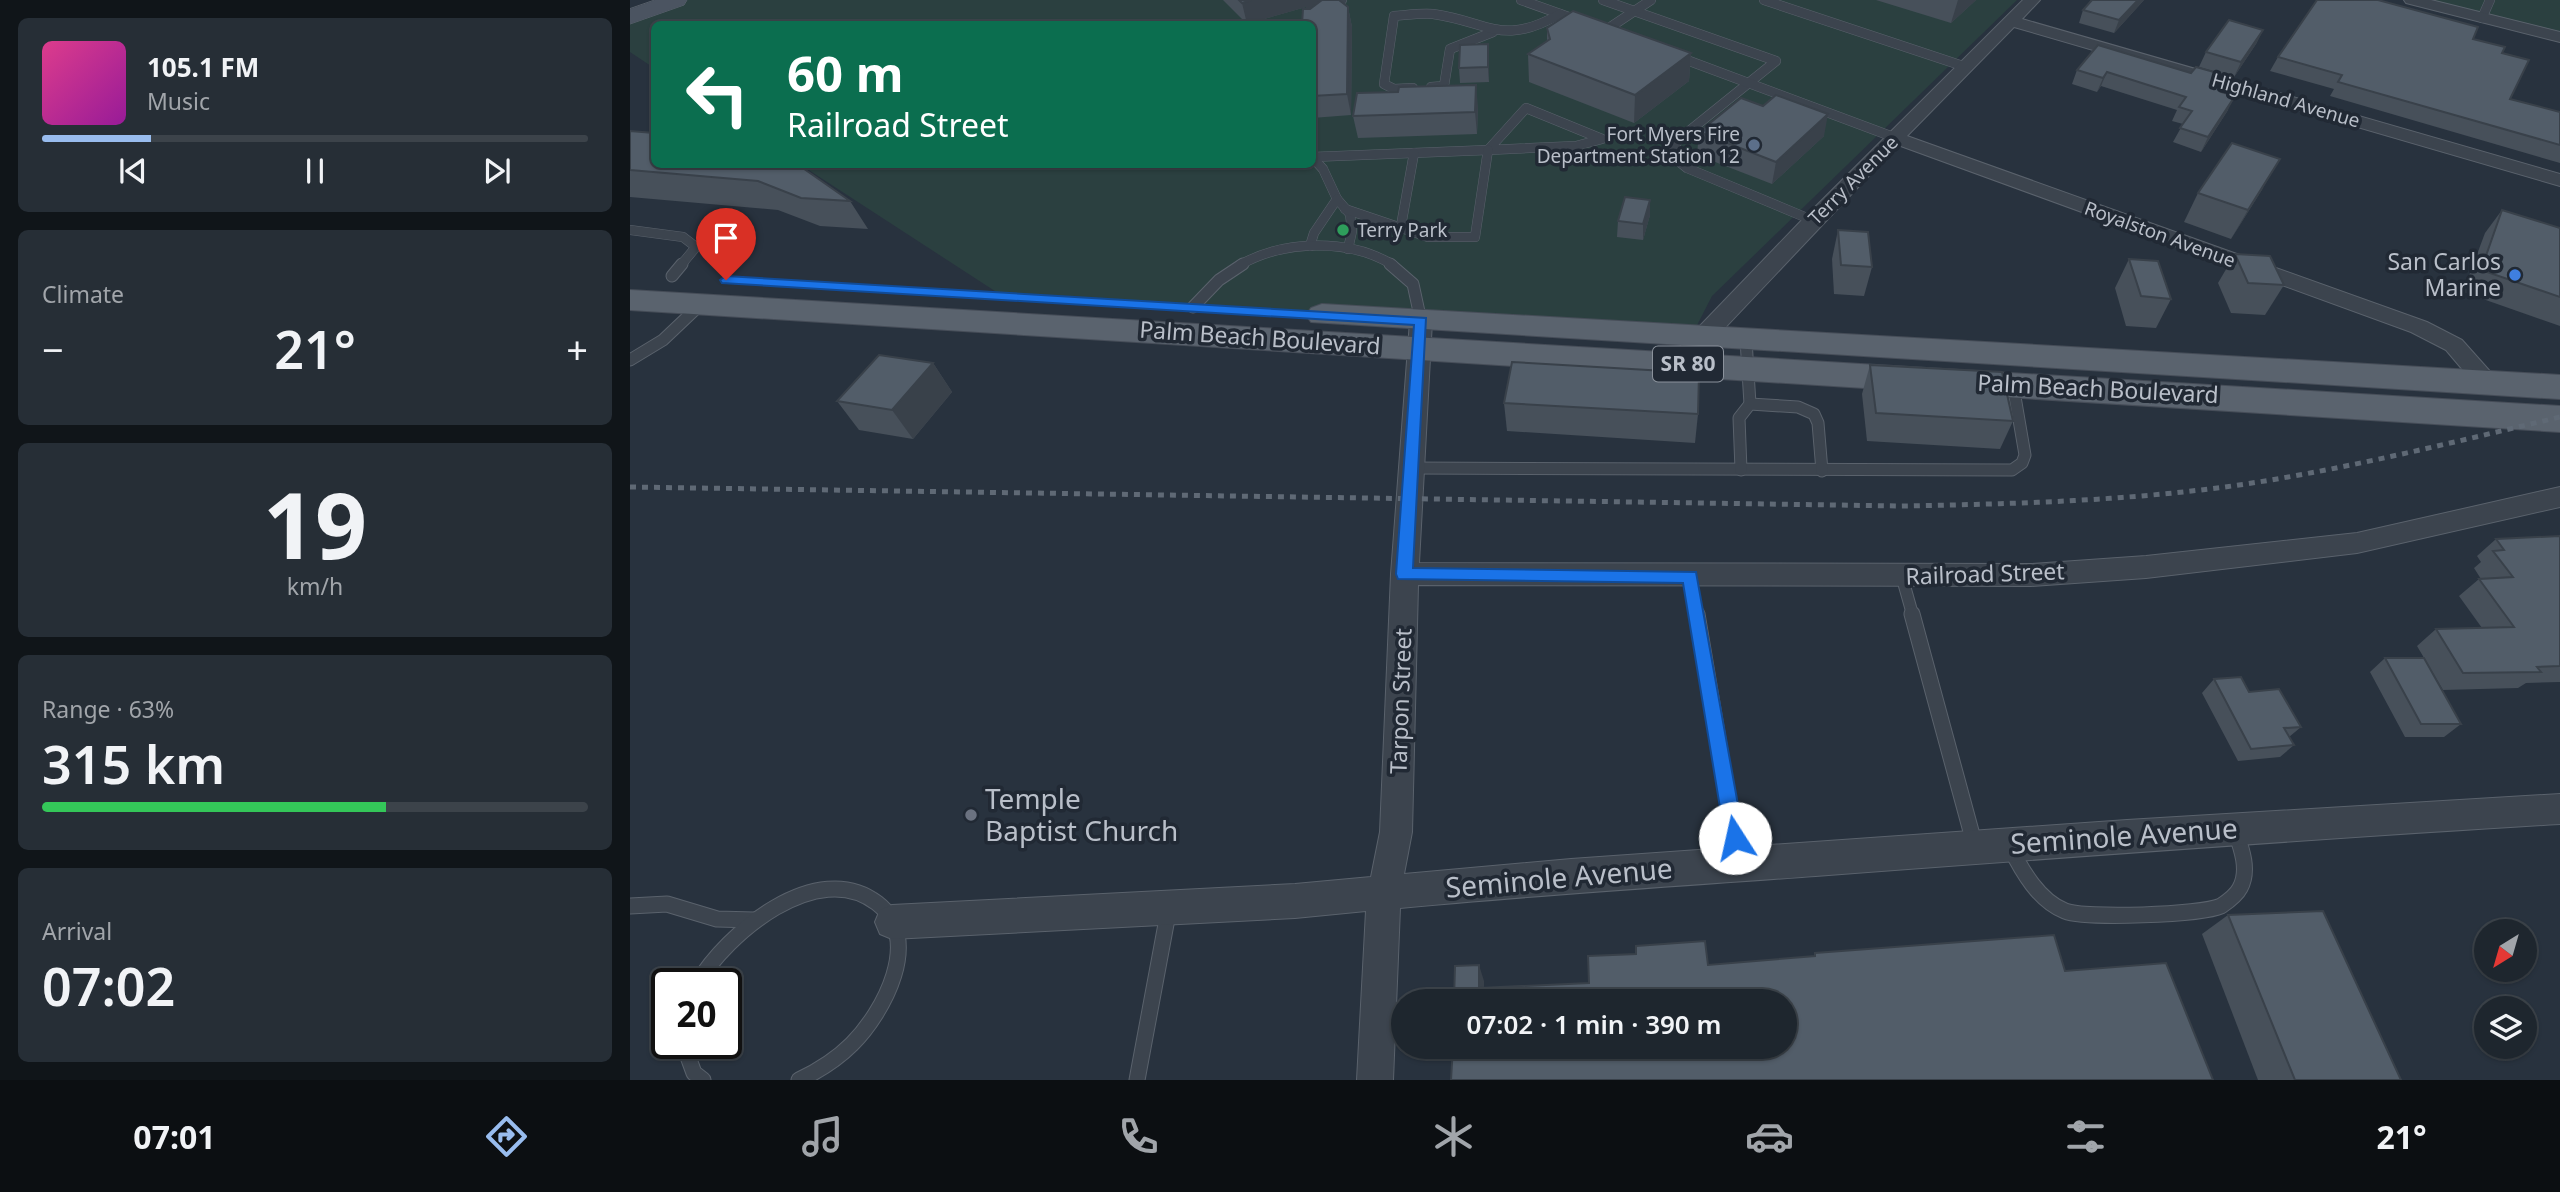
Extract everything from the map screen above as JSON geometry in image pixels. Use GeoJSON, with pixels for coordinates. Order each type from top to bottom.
{"type":"FeatureCollection","features":[{"type":"Feature","properties":{"kind":"main road","name":"Palm Beach Boulevard"},"geometry":{"type":"LineString","coordinates":[[630,274],[1193,307],[1677,364],[1746,354],[2560,387]]}},
{"type":"Feature","properties":{"kind":"main road"},"geometry":{"type":"LineString","coordinates":[[630,286],[672,276]]}},
{"type":"Feature","properties":{"kind":"main road"},"geometry":{"type":"LineString","coordinates":[[701,304],[736,294],[835,300],[887,290]]}},
{"type":"Feature","properties":{"kind":"main road","name":"Palm Beach Boulevard"},"geometry":{"type":"LineString","coordinates":[[630,300],[1420,334],[1702,337],[1746,354],[2014,385],[2560,419]]}},
{"type":"Feature","properties":{"kind":"main road"},"geometry":{"type":"LineString","coordinates":[[2222,396],[2239,388],[2433,400],[2466,395],[2487,383]]}},
{"type":"Feature","properties":{"kind":"street"},"geometry":{"type":"LineString","coordinates":[[630,17],[676,0]]}},
{"type":"Feature","properties":{"kind":"street","name":"Terry Avenue"},"geometry":{"type":"LineString","coordinates":[[1677,364],[1812,220],[2032,0]]}},
{"type":"Feature","properties":{"kind":"street"},"geometry":{"type":"LineString","coordinates":[[2412,0],[2560,37]]}},
{"type":"Feature","properties":{"kind":"street","name":"Highland Avenue"},"geometry":{"type":"LineString","coordinates":[[2011,21],[2560,180]]}},
{"type":"Feature","properties":{"kind":"street","name":"Royalston Avenue"},"geometry":{"type":"LineString","coordinates":[[1896,138],[2428,331],[2454,345],[2487,383]]}},
{"type":"Feature","properties":{"kind":"street","name":"Tarpon Street"},"geometry":{"type":"LineString","coordinates":[[1375,1080],[1384,893],[1396,832],[1402,721],[1404,574],[1420,334]]}},
{"type":"Feature","properties":{"kind":"street","name":"Railroad Street"},"geometry":{"type":"LineString","coordinates":[[1404,574],[1902,577],[2031,575],[2146,567],[2357,543],[2560,497]]}},
{"type":"Feature","properties":{"kind":"street","name":"Seminole Avenue"},"geometry":{"type":"LineString","coordinates":[[892,922],[1384,893],[1571,875],[2235,828],[2560,809]]}},
{"type":"Feature","properties":{"kind":"lane"},"geometry":{"type":"LineString","coordinates":[[1315,21],[1342,0]]}},
{"type":"Feature","properties":{"kind":"lane"},"geometry":{"type":"LineString","coordinates":[[1521,0],[1619,35]]}},
{"type":"Feature","properties":{"kind":"lane"},"geometry":{"type":"LineString","coordinates":[[1603,0],[1776,61],[1678,140],[1671,155],[1687,168],[1812,220]]}},
{"type":"Feature","properties":{"kind":"lane"},"geometry":{"type":"LineString","coordinates":[[1606,30],[1651,0]]}},
{"type":"Feature","properties":{"kind":"lane"},"geometry":{"type":"LineString","coordinates":[[1764,0],[1966,66]]}},
{"type":"Feature","properties":{"kind":"lane"},"geometry":{"type":"LineString","coordinates":[[2482,18],[2490,0]]}},
{"type":"Feature","properties":{"kind":"lane"},"geometry":{"type":"LineString","coordinates":[[1493,32],[1436,14],[1394,16],[1384,84],[1394,89],[1444,86],[1450,50],[1493,32],[1536,29],[1560,14]]}},
{"type":"Feature","properties":{"kind":"lane"},"geometry":{"type":"LineString","coordinates":[[1671,54],[1896,138]]}},
{"type":"Feature","properties":{"kind":"lane"},"geometry":{"type":"LineString","coordinates":[[1316,157],[1488,150],[1576,146],[1602,139],[1526,108],[1488,150],[1475,237],[1428,237],[1345,209]]}},
{"type":"Feature","properties":{"kind":"lane"},"geometry":{"type":"LineString","coordinates":[[1401,226],[1414,153]]}},
{"type":"Feature","properties":{"kind":"lane"},"geometry":{"type":"LineString","coordinates":[[1316,161],[1324,169],[1337,199],[1350,214],[1352,231],[1349,249]]}},
{"type":"Feature","properties":{"kind":"lane"},"geometry":{"type":"LineString","coordinates":[[1310,246],[1314,233],[1337,199]]}},
{"type":"Feature","properties":{"kind":"lane"},"geometry":{"type":"LineString","coordinates":[[630,230],[683,237],[696,247],[672,276]]}},
{"type":"Feature","properties":{"kind":"lane"},"geometry":{"type":"LineString","coordinates":[[1193,307],[1218,281],[1253,259],[1277,249],[1310,246],[1349,249],[1376,256],[1412,282],[1420,334]]}},
{"type":"Feature","properties":{"kind":"lane"},"geometry":{"type":"LineString","coordinates":[[630,359],[663,340],[701,304]]}},
{"type":"Feature","properties":{"kind":"lane"},"geometry":{"type":"LineString","coordinates":[[1741,470],[1738,418],[1750,404],[1746,354]]}},
{"type":"Feature","properties":{"kind":"lane"},"geometry":{"type":"LineString","coordinates":[[1410,468],[2012,470],[2022,463],[2025,455],[2014,385]]}},
{"type":"Feature","properties":{"kind":"lane"},"geometry":{"type":"LineString","coordinates":[[1750,404],[1798,407],[1814,414],[1818,423],[1822,471]]}},
{"type":"Feature","properties":{"kind":"lane"},"geometry":{"type":"LineString","coordinates":[[1690,576],[1739,864]]}},
{"type":"Feature","properties":{"kind":"lane"},"geometry":{"type":"LineString","coordinates":[[1902,577],[1975,847]]}},
{"type":"Feature","properties":{"kind":"lane"},"geometry":{"type":"LineString","coordinates":[[2008,844],[2023,874],[2044,897],[2068,913],[2132,915],[2220,906],[2239,888],[2245,863],[2235,828]]}},
{"type":"Feature","properties":{"kind":"lane"},"geometry":{"type":"LineString","coordinates":[[709,968],[723,946],[754,920],[787,900],[822,891],[852,892],[877,903],[892,922],[898,948],[893,979],[877,1013],[852,1044],[819,1070],[799,1080]]}},
{"type":"Feature","properties":{"kind":"lane"},"geometry":{"type":"LineString","coordinates":[[630,905],[667,904],[717,919],[754,920]]}},
{"type":"Feature","properties":{"kind":"lane"},"geometry":{"type":"LineString","coordinates":[[1137,1080],[1169,907]]}},
{"type":"Feature","properties":{"kind":"lane"},"geometry":{"type":"LineString","coordinates":[[689,1059],[694,1073],[704,1080]]}},
{"type":"Feature","properties":{"kind":"green space","name":"Terry Park"},"geometry":{"type":"Polygon","coordinates":[[[688,0],[2017,0],[1712,296],[1693,333],[1001,295],[806,168],[1316,168],[1316,21],[651,21],[651,66],[630,52],[630,22],[688,0]]]}},
{"type":"Feature","properties":{"kind":"green space"},"geometry":{"type":"Polygon","coordinates":[[[2423,0],[2560,0],[2560,35],[2423,0]]]}},
{"type":"Feature","properties":{"kind":"building"},"geometry":{"type":"Polygon","coordinates":[[[1322,0],[1339,0],[1348,7],[1347,94],[1316,96],[1316,21],[1302,21],[1303,9],[1310,9],[1322,0]]]}},
{"type":"Feature","properties":{"kind":"building"},"geometry":{"type":"Polygon","coordinates":[[[2092,0],[2138,0],[2119,20],[2083,10],[2092,0]]]}},
{"type":"Feature","properties":{"kind":"building"},"geometry":{"type":"Polygon","coordinates":[[[2317,0],[2378,0],[2478,27],[2473,39],[2505,47],[2502,53],[2529,60],[2510,99],[2560,112],[2560,145],[2338,82],[2342,75],[2278,57],[2317,0]]]}},
{"type":"Feature","properties":{"kind":"building"},"geometry":{"type":"Polygon","coordinates":[[[1573,11],[1691,53],[1635,95],[1528,54],[1550,39],[1547,28],[1573,11]]]}},
{"type":"Feature","properties":{"kind":"building"},"geometry":{"type":"Polygon","coordinates":[[[2229,20],[2263,30],[2241,62],[2206,52],[2229,20]]]}},
{"type":"Feature","properties":{"kind":"building"},"geometry":{"type":"Polygon","coordinates":[[[1488,44],[1488,67],[1459,68],[1460,45],[1488,44]]]}},
{"type":"Feature","properties":{"kind":"building"},"geometry":{"type":"Polygon","coordinates":[[[2098,45],[2191,73],[2196,67],[2232,77],[2221,92],[2235,96],[2208,137],[2180,128],[2192,111],[2179,107],[2186,97],[2107,72],[2103,78],[2077,70],[2098,45]]]}},
{"type":"Feature","properties":{"kind":"building"},"geometry":{"type":"Polygon","coordinates":[[[1476,85],[1475,112],[1353,116],[1357,93],[1398,92],[1399,87],[1476,85]]]}},
{"type":"Feature","properties":{"kind":"building"},"geometry":{"type":"Polygon","coordinates":[[[1776,95],[1828,114],[1776,162],[1699,132],[1741,98],[1763,106],[1776,95]]]}},
{"type":"Feature","properties":{"kind":"building"},"geometry":{"type":"Polygon","coordinates":[[[630,131],[651,133],[651,168],[803,168],[850,201],[801,198],[758,181],[630,170],[630,131]]]}},
{"type":"Feature","properties":{"kind":"building"},"geometry":{"type":"Polygon","coordinates":[[[2232,143],[2280,159],[2248,210],[2198,193],[2232,143]]]}},
{"type":"Feature","properties":{"kind":"building"},"geometry":{"type":"Polygon","coordinates":[[[1625,197],[1650,200],[1643,224],[1618,221],[1625,197]]]}},
{"type":"Feature","properties":{"kind":"building"},"geometry":{"type":"Polygon","coordinates":[[[2502,210],[2560,228],[2560,297],[2481,270],[2502,210]]]}},
{"type":"Feature","properties":{"kind":"building"},"geometry":{"type":"Polygon","coordinates":[[[1838,230],[1868,232],[1872,267],[1841,265],[1838,230]]]}},
{"type":"Feature","properties":{"kind":"building"},"geometry":{"type":"Polygon","coordinates":[[[2235,254],[2270,256],[2284,285],[2248,283],[2235,254]]]}},
{"type":"Feature","properties":{"kind":"building"},"geometry":{"type":"Polygon","coordinates":[[[2129,259],[2158,261],[2171,299],[2141,296],[2129,259]]]}},
{"type":"Feature","properties":{"kind":"building"},"geometry":{"type":"Polygon","coordinates":[[[879,355],[933,363],[892,410],[837,401],[879,355]]]}},
{"type":"Feature","properties":{"kind":"building"},"geometry":{"type":"Polygon","coordinates":[[[1512,362],[1699,373],[1698,414],[1504,403],[1512,362]]]}},
{"type":"Feature","properties":{"kind":"building"},"geometry":{"type":"Polygon","coordinates":[[[1870,365],[2002,372],[2013,421],[1876,413],[1870,365]]]}},
{"type":"Feature","properties":{"kind":"building"},"geometry":{"type":"Polygon","coordinates":[[[2560,536],[2560,666],[2537,667],[2541,672],[2463,673],[2436,629],[2514,627],[2479,579],[2513,577],[2493,551],[2504,550],[2496,539],[2560,536]]]}},
{"type":"Feature","properties":{"kind":"building"},"geometry":{"type":"Polygon","coordinates":[[[2385,658],[2424,658],[2461,724],[2421,724],[2385,658]]]}},
{"type":"Feature","properties":{"kind":"building"},"geometry":{"type":"Polygon","coordinates":[[[2241,677],[2249,692],[2279,689],[2301,727],[2284,728],[2294,745],[2251,749],[2214,679],[2241,677]]]}},
{"type":"Feature","properties":{"kind":"building"},"geometry":{"type":"Polygon","coordinates":[[[2323,911],[2401,1080],[2295,1080],[2228,915],[2323,911]]]}},
{"type":"Feature","properties":{"kind":"building"},"geometry":{"type":"Polygon","coordinates":[[[2054,935],[2065,971],[2166,963],[2213,1080],[1451,1080],[1452,1059],[1797,1059],[1797,989],[1454,989],[1455,966],[1479,965],[1479,988],[1589,983],[1588,956],[1636,954],[1636,946],[1705,941],[1708,965],[1815,956],[1815,953],[2054,935]]]}},
{"type":"Feature","properties":{"kind":"railway"},"geometry":{"type":"LineString","coordinates":[[630,487],[1901,506],[2028,503],[2155,495],[2279,479],[2560,417]]}},
{"type":"Feature","properties":{"kind":"place","name":"Fort Myers Fire Department Station 12"},"geometry":{"type":"Point","coordinates":[1754,145]}},
{"type":"Feature","properties":{"kind":"place","name":"Terry Park"},"geometry":{"type":"Point","coordinates":[1343,230]}},
{"type":"Feature","properties":{"kind":"place","name":"San Carlos Marine"},"geometry":{"type":"Point","coordinates":[2515,275]}},
{"type":"Feature","properties":{"kind":"place","name":"Temple Baptist Church"},"geometry":{"type":"Point","coordinates":[971,815]}},
{"type":"Feature","properties":{"kind":"route"},"geometry":{"type":"LineString","coordinates":[[726,280],[1421,321],[1404,574],[1690,576],[1735,838]]}}]}
